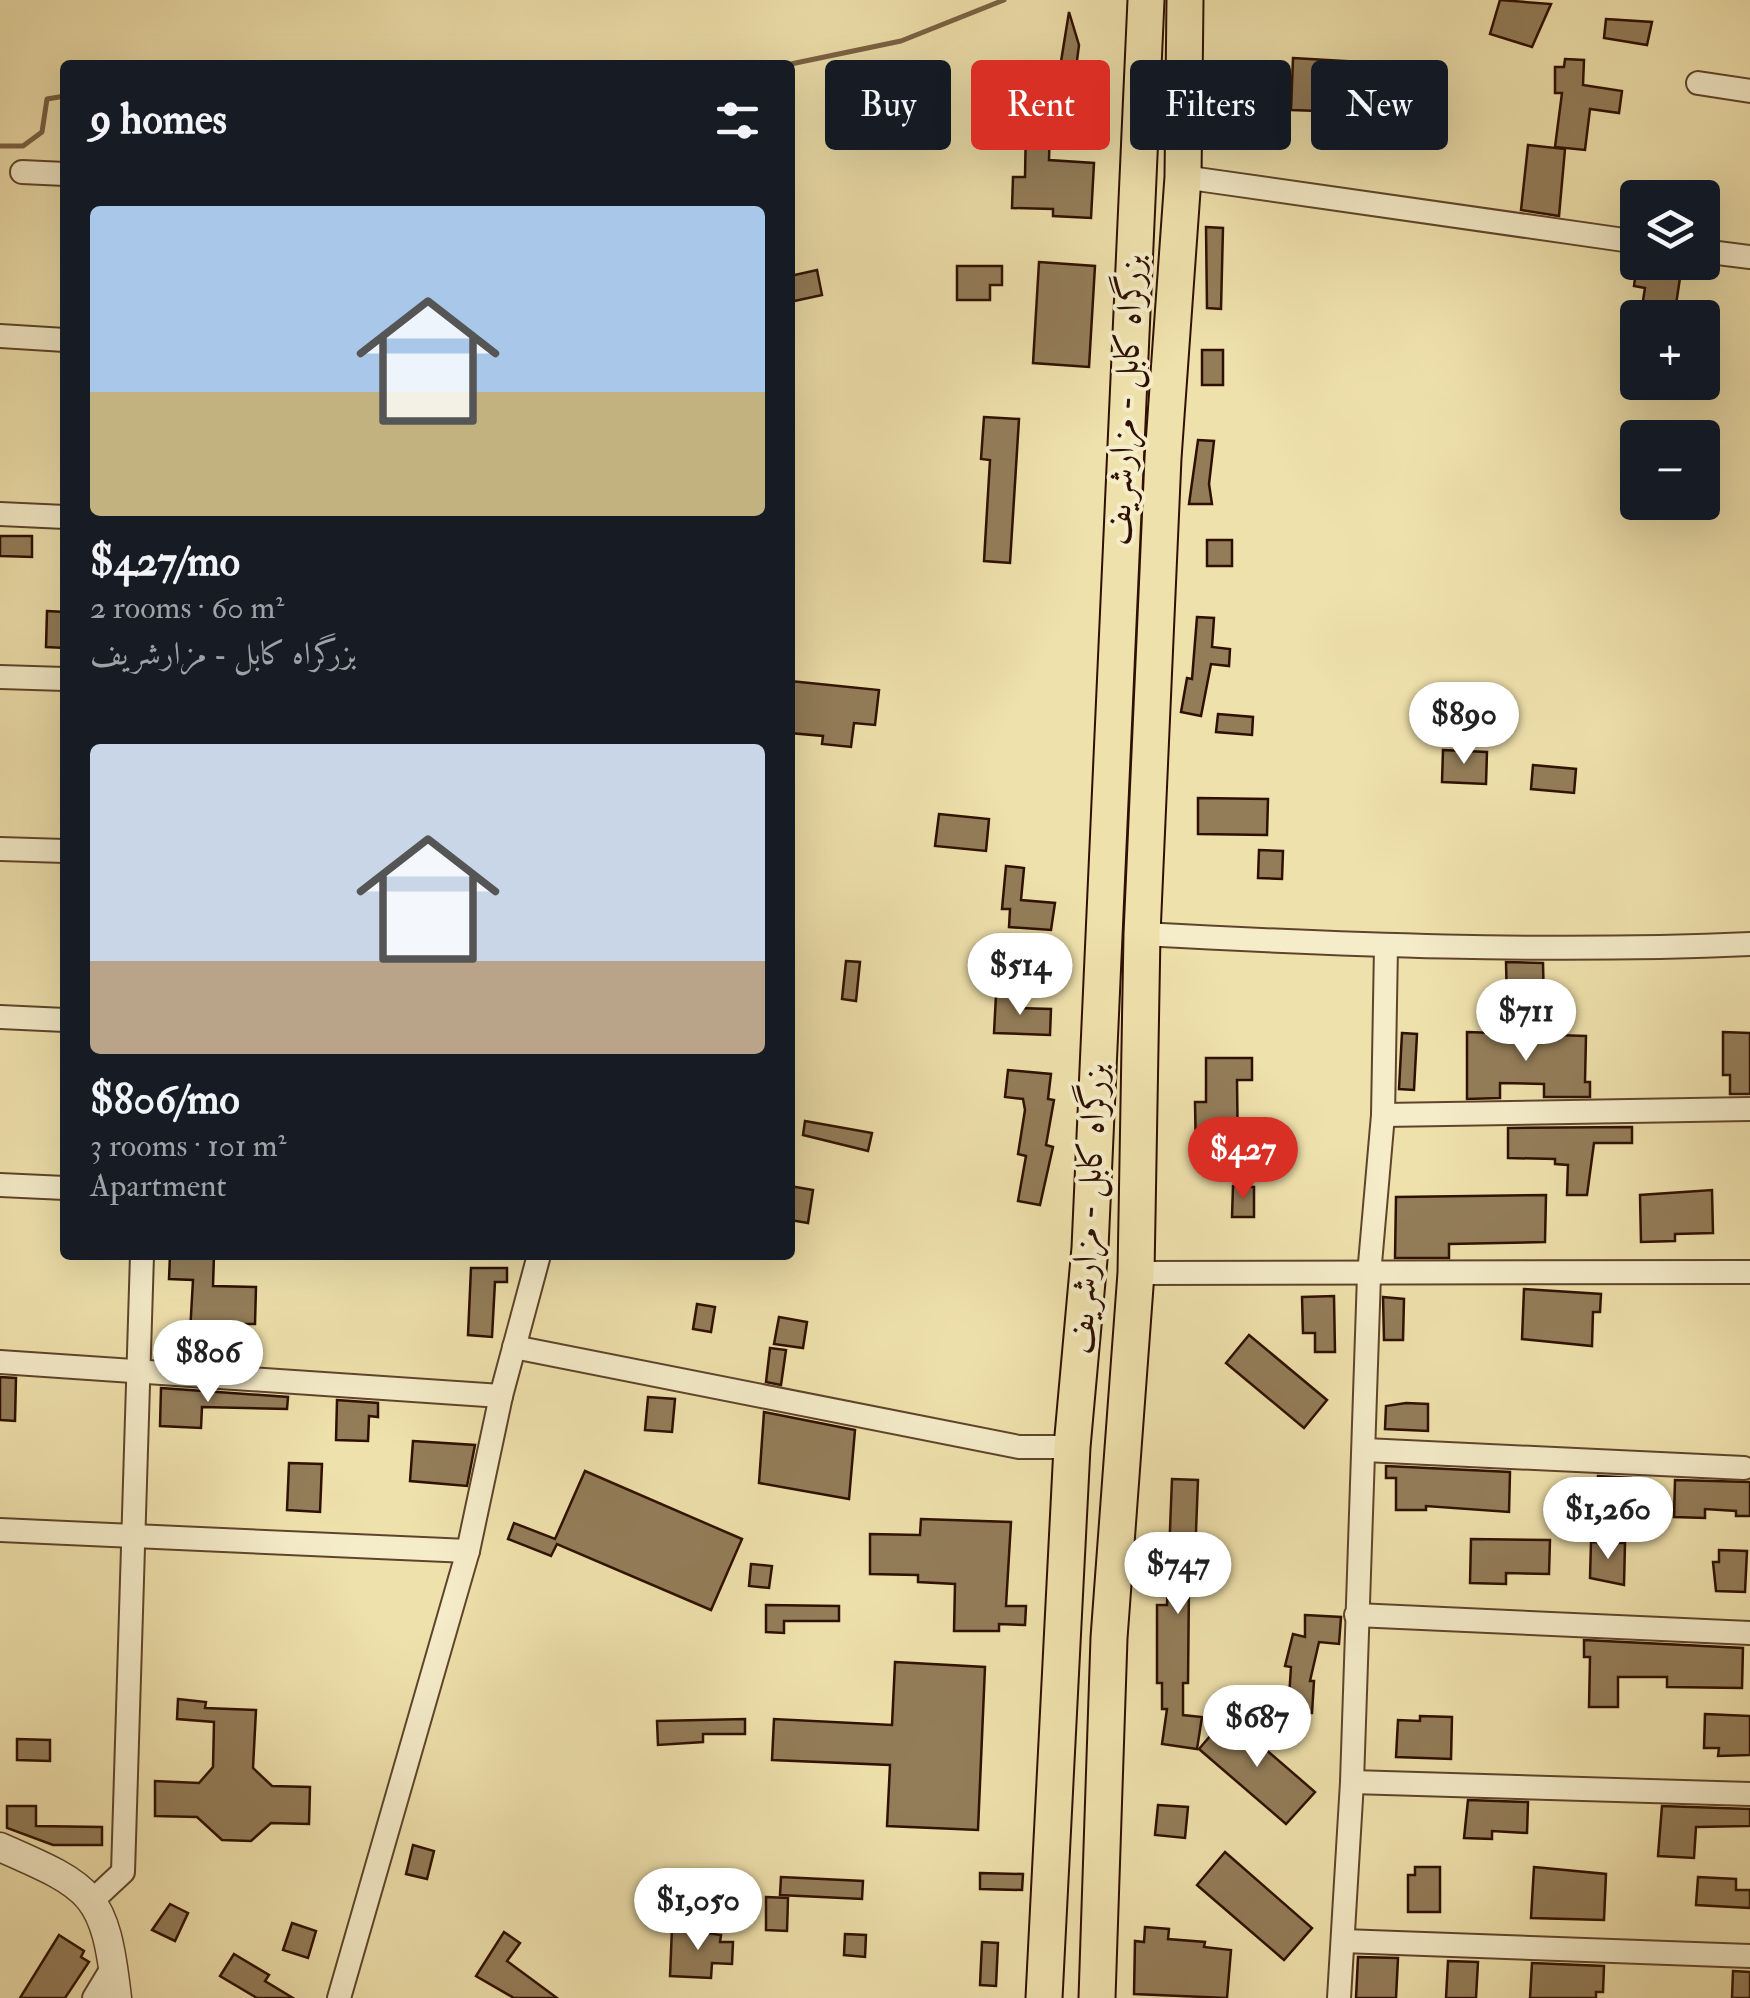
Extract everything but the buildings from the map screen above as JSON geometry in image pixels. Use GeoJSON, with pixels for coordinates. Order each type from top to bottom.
{"type":"FeatureCollection","features":[{"type":"Feature","properties":{"kind":"highway","name":"بزرگراه کابل - مزارشریف"},"geometry":{"type":"LineString","coordinates":[[1044,1998],[1072,1447],[1090,1248],[1146,0]]}},
{"type":"Feature","properties":{"kind":"highway","name":"بزرگراه کابل - مزارشریف"},"geometry":{"type":"LineString","coordinates":[[1098,1998],[1109,1638],[1136,1273],[1142,934],[1163,458],[1184,177],[1185,0]]}},
{"type":"Feature","properties":{"kind":"street"},"geometry":{"type":"LineString","coordinates":[[1698,83],[1750,91]]}},
{"type":"Feature","properties":{"kind":"street"},"geometry":{"type":"LineString","coordinates":[[22,172],[60,174]]}},
{"type":"Feature","properties":{"kind":"street"},"geometry":{"type":"LineString","coordinates":[[1184,177],[1620,239]]}},
{"type":"Feature","properties":{"kind":"street"},"geometry":{"type":"LineString","coordinates":[[1720,254],[1750,258]]}},
{"type":"Feature","properties":{"kind":"street"},"geometry":{"type":"LineString","coordinates":[[0,336],[60,340]]}},
{"type":"Feature","properties":{"kind":"street"},"geometry":{"type":"LineString","coordinates":[[0,514],[60,517]]}},
{"type":"Feature","properties":{"kind":"street"},"geometry":{"type":"LineString","coordinates":[[0,677],[60,680]]}},
{"type":"Feature","properties":{"kind":"street"},"geometry":{"type":"LineString","coordinates":[[0,849],[60,851]]}},
{"type":"Feature","properties":{"kind":"street"},"geometry":{"type":"LineString","coordinates":[[1142,934],[1386,947],[1750,944]]}},
{"type":"Feature","properties":{"kind":"street"},"geometry":{"type":"LineString","coordinates":[[1339,1998],[1352,1782],[1369,1275],[1383,1115],[1386,947]]}},
{"type":"Feature","properties":{"kind":"street"},"geometry":{"type":"LineString","coordinates":[[0,1017],[60,1020]]}},
{"type":"Feature","properties":{"kind":"street"},"geometry":{"type":"LineString","coordinates":[[1383,1115],[1750,1109]]}},
{"type":"Feature","properties":{"kind":"street"},"geometry":{"type":"LineString","coordinates":[[0,1185],[60,1188]]}},
{"type":"Feature","properties":{"kind":"street"},"geometry":{"type":"LineString","coordinates":[[94,1900],[124,1872],[142,1260]]}},
{"type":"Feature","properties":{"kind":"street"},"geometry":{"type":"LineString","coordinates":[[338,1998],[468,1550],[501,1396],[539,1260]]}},
{"type":"Feature","properties":{"kind":"street"},"geometry":{"type":"LineString","coordinates":[[1136,1273],[1750,1272]]}},
{"type":"Feature","properties":{"kind":"street"},"geometry":{"type":"LineString","coordinates":[[514,1347],[1019,1447],[1072,1447]]}},
{"type":"Feature","properties":{"kind":"street"},"geometry":{"type":"LineString","coordinates":[[0,1362],[501,1396]]}},
{"type":"Feature","properties":{"kind":"street"},"geometry":{"type":"LineString","coordinates":[[1365,1450],[1744,1468]]}},
{"type":"Feature","properties":{"kind":"street"},"geometry":{"type":"LineString","coordinates":[[0,1530],[468,1550]]}},
{"type":"Feature","properties":{"kind":"street"},"geometry":{"type":"LineString","coordinates":[[1356,1616],[1750,1633]]}},
{"type":"Feature","properties":{"kind":"street"},"geometry":{"type":"LineString","coordinates":[[1352,1782],[1750,1794]]}},
{"type":"Feature","properties":{"kind":"street"},"geometry":{"type":"LineString","coordinates":[[0,1848],[68,1876],[94,1900],[114,1965],[117,1998]]}},
{"type":"Feature","properties":{"kind":"street"},"geometry":{"type":"LineString","coordinates":[[1343,1941],[1750,1956]]}},
{"type":"Feature","properties":{"kind":"street"},"geometry":{"type":"LineString","coordinates":[[94,1998],[114,1965]]}},
{"type":"Feature","properties":{"kind":"waterway"},"geometry":{"type":"LineString","coordinates":[[795,63],[901,41],[1004,0]]}},
{"type":"Feature","properties":{"kind":"waterway"},"geometry":{"type":"LineString","coordinates":[[0,146],[23,146],[42,132],[47,99],[60,97]]}}]}
